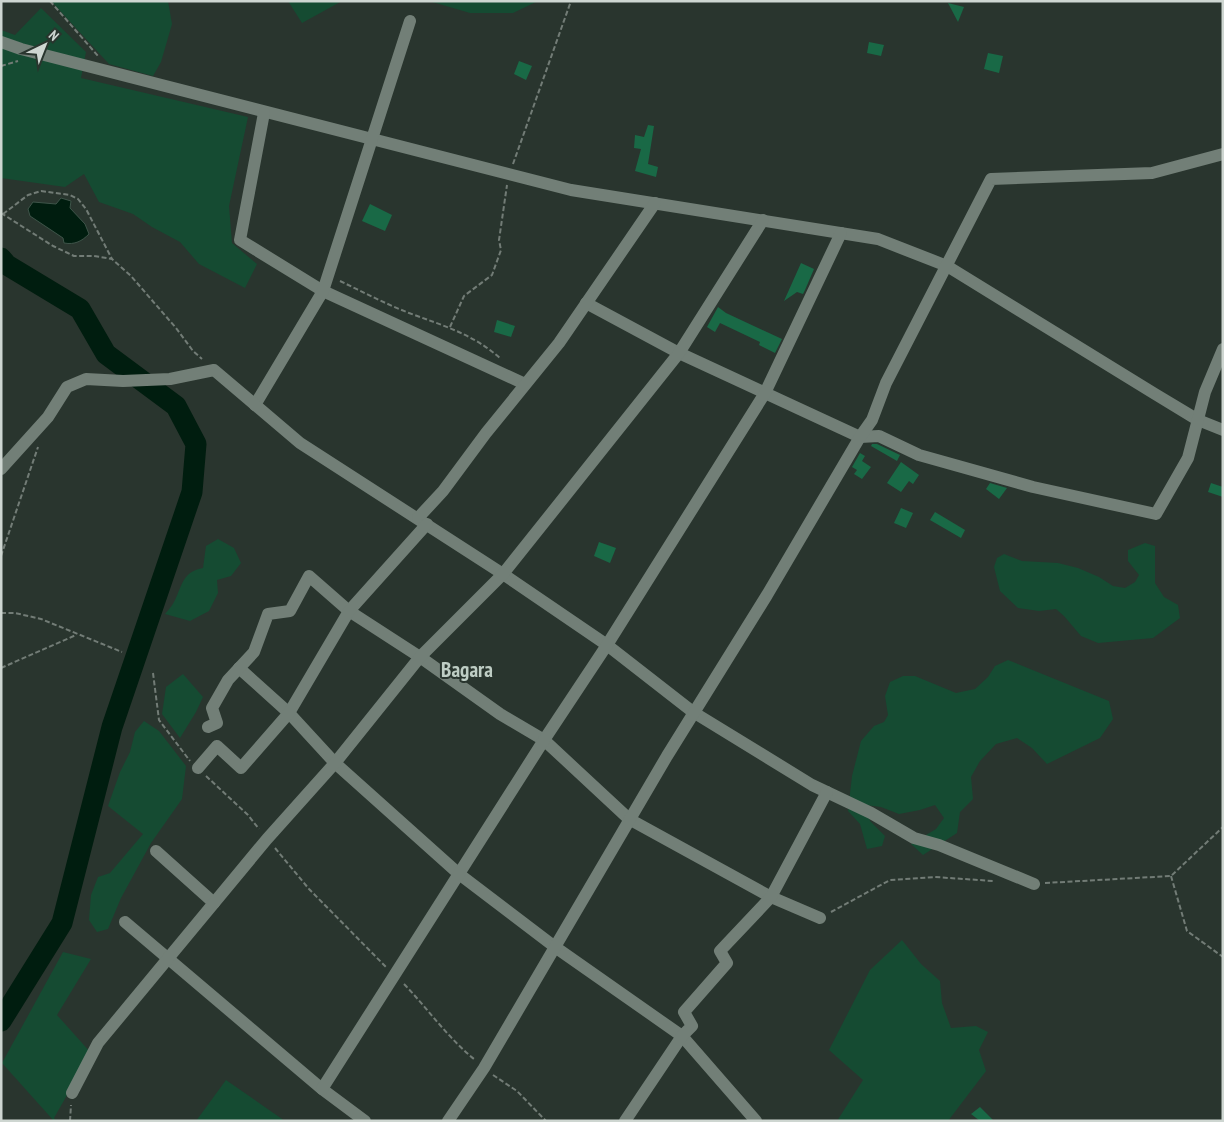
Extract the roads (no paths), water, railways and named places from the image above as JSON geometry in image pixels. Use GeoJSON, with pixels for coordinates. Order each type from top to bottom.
{"type":"FeatureCollection","features":[{"type":"Feature","properties":{"kind":"street"},"geometry":{"type":"LineString","coordinates":[[255,405],[323,291],[410,21]]}},
{"type":"Feature","properties":{"kind":"street"},"geometry":{"type":"LineString","coordinates":[[1,42],[21,50],[571,190],[878,239],[947,266],[1198,420],[1223,430]]}},
{"type":"Feature","properties":{"kind":"street"},"geometry":{"type":"LineString","coordinates":[[264,113],[240,240],[323,291],[526,384]]}},
{"type":"Feature","properties":{"kind":"street"},"geometry":{"type":"LineString","coordinates":[[448,1121],[484,1068],[629,818],[767,595],[872,420],[886,383],[991,179],[1152,172],[1223,154]]}},
{"type":"Feature","properties":{"kind":"street"},"geometry":{"type":"LineString","coordinates":[[198,768],[217,746],[241,768],[289,713],[349,611],[422,521],[486,434],[559,343],[654,203]]}},
{"type":"Feature","properties":{"kind":"street"},"geometry":{"type":"LineString","coordinates":[[72,1093],[98,1043],[267,839],[335,763],[420,657],[503,574],[679,353],[763,220]]}},
{"type":"Feature","properties":{"kind":"street"},"geometry":{"type":"LineString","coordinates":[[322,1088],[544,740],[607,645],[765,393],[842,233]]}},
{"type":"Feature","properties":{"kind":"street"},"geometry":{"type":"LineString","coordinates":[[586,303],[679,353],[860,438],[879,436],[919,455],[1004,479],[1156,514],[1188,458],[1205,392],[1223,349]]}},
{"type":"Feature","properties":{"kind":"street"},"geometry":{"type":"LineString","coordinates":[[1,469],[48,417],[67,387],[86,378],[123,381],[170,379],[214,370],[300,443],[503,574],[607,645],[693,712],[812,785],[870,813],[914,838],[939,845],[1034,884]]}},
{"type":"Feature","properties":{"kind":"street"},"geometry":{"type":"LineString","coordinates":[[208,727],[217,724],[212,708],[228,680],[254,652],[268,614],[290,611],[309,576],[349,611],[420,657],[500,714],[544,740],[629,818],[771,897],[820,918]]}},
{"type":"Feature","properties":{"kind":"street"},"geometry":{"type":"LineString","coordinates":[[239,668],[289,713],[335,763],[459,874],[555,947],[682,1036],[756,1121]]}},
{"type":"Feature","properties":{"kind":"street"},"geometry":{"type":"LineString","coordinates":[[625,1121],[682,1036],[692,1026],[684,1012],[727,963],[720,951],[771,897],[827,792]]}},
{"type":"Feature","properties":{"kind":"street"},"geometry":{"type":"LineString","coordinates":[[156,851],[214,902]]}},
{"type":"Feature","properties":{"kind":"street"},"geometry":{"type":"LineString","coordinates":[[126,922],[322,1088],[365,1121]]}},
{"type":"Feature","properties":{"kind":"waterway"},"geometry":{"type":"LineString","coordinates":[[1,258],[7,265],[80,309],[106,354],[176,406],[196,444],[192,492],[112,727],[62,923],[1,1021]]}},
{"type":"Feature","properties":{"kind":"district","name":"Bagara"},"geometry":{"type":"Point","coordinates":[467,669]}}]}
